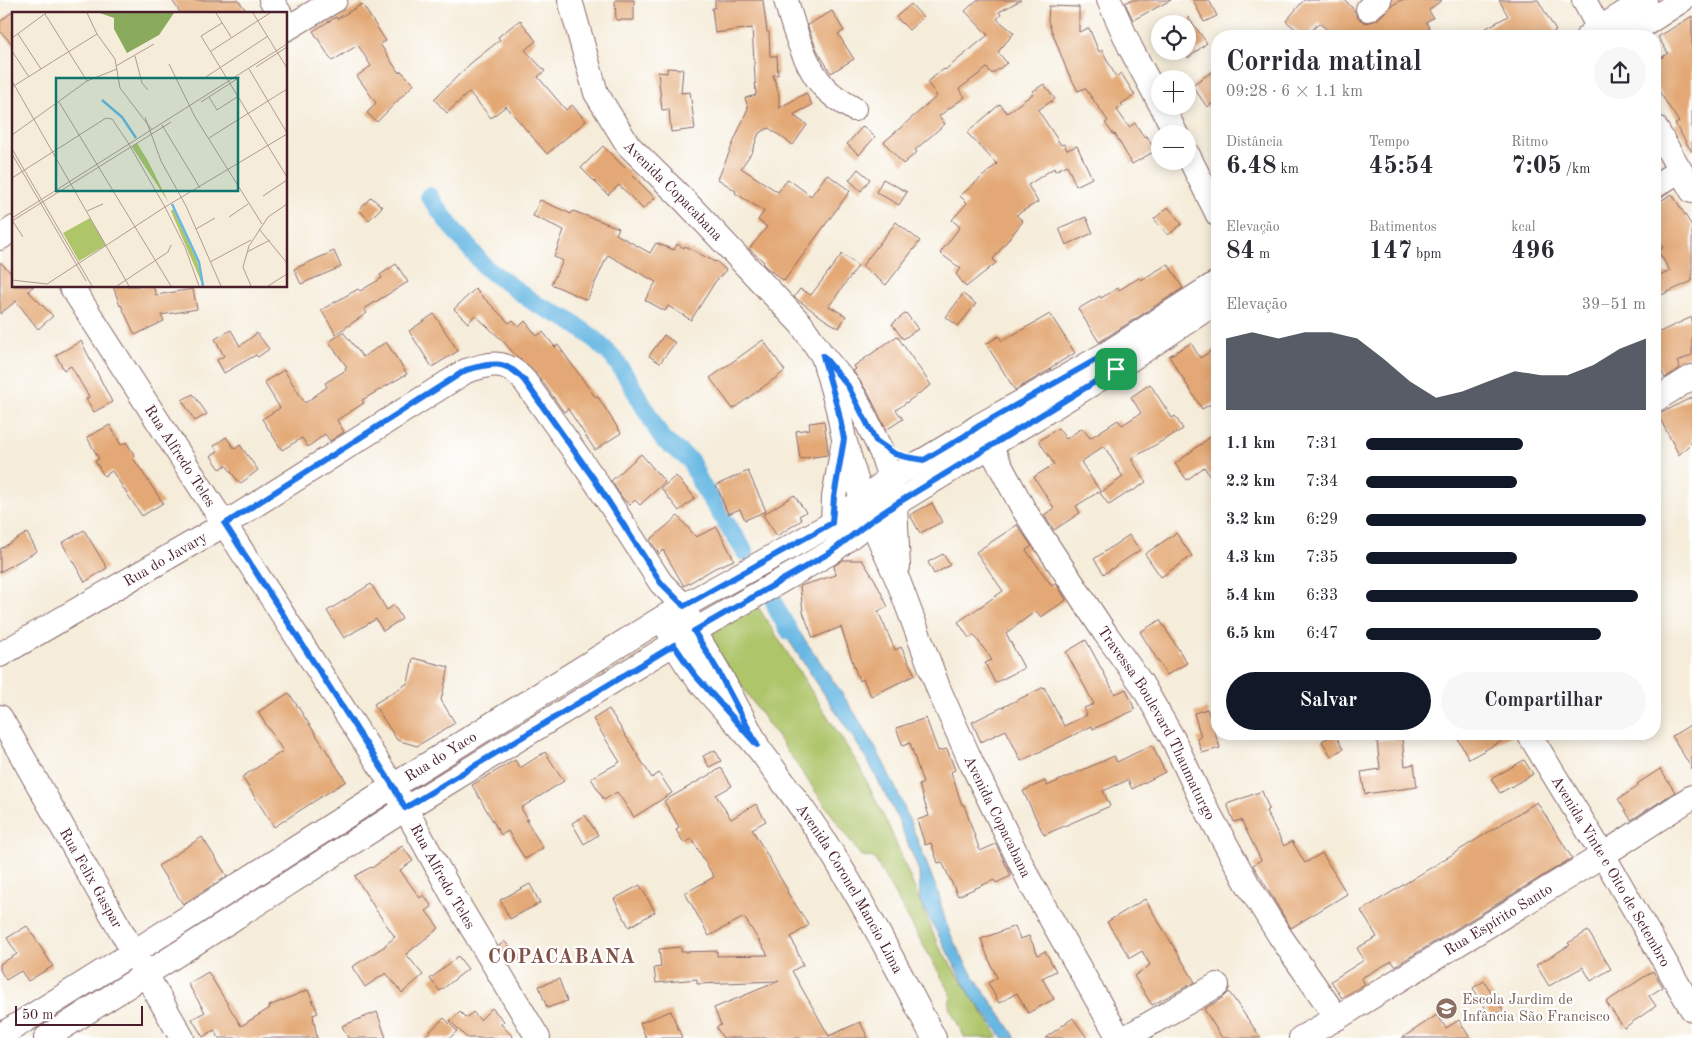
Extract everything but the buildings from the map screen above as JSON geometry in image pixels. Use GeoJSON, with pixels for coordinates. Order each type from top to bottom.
{"type":"FeatureCollection","features":[{"type":"Feature","properties":{"kind":"street"},"geometry":{"type":"LineString","coordinates":[[271,0],[278,12]]}},
{"type":"Feature","properties":{"kind":"street"},"geometry":{"type":"LineString","coordinates":[[288,23],[335,0]]}},
{"type":"Feature","properties":{"kind":"street","name":"Avenida Copacabana"},"geometry":{"type":"LineString","coordinates":[[570,0],[596,93],[628,145],[752,271],[800,324],[848,386],[882,451],[890,478],[896,504],[896,578]]}},
{"type":"Feature","properties":{"kind":"street"},"geometry":{"type":"LineString","coordinates":[[786,0],[800,46],[815,74],[823,86],[834,96],[854,109]]}},
{"type":"Feature","properties":{"kind":"street"},"geometry":{"type":"LineString","coordinates":[[1109,0],[1131,49],[1151,86]]}},
{"type":"Feature","properties":{"kind":"street"},"geometry":{"type":"LineString","coordinates":[[1584,0],[1595,30]]}},
{"type":"Feature","properties":{"kind":"street"},"geometry":{"type":"LineString","coordinates":[[1603,30],[1645,0]]}},
{"type":"Feature","properties":{"kind":"street"},"geometry":{"type":"LineString","coordinates":[[1636,30],[1682,0]]}},
{"type":"Feature","properties":{"kind":"street"},"geometry":{"type":"LineString","coordinates":[[1661,137],[1692,190]]}},
{"type":"Feature","properties":{"kind":"street"},"geometry":{"type":"LineString","coordinates":[[1196,170],[1211,201]]}},
{"type":"Feature","properties":{"kind":"street"},"geometry":{"type":"LineString","coordinates":[[1661,182],[1680,170]]}},
{"type":"Feature","properties":{"kind":"street"},"geometry":{"type":"LineString","coordinates":[[0,238],[12,229]]}},
{"type":"Feature","properties":{"kind":"street"},"geometry":{"type":"LineString","coordinates":[[1111,362],[1211,287]]}},
{"type":"Feature","properties":{"kind":"street","name":"Rua Alfredo Teles"},"geometry":{"type":"LineString","coordinates":[[72,288],[393,786],[452,894],[538,1038]]}},
{"type":"Feature","properties":{"kind":"street"},"geometry":{"type":"LineString","coordinates":[[867,510],[896,504],[984,436],[1211,305]]}},
{"type":"Feature","properties":{"kind":"street","name":"Avenida Copacabana"},"geometry":{"type":"LineString","coordinates":[[823,356],[838,409],[844,439],[867,510],[896,578],[939,690],[972,764],[1030,882],[1119,1038]]}},
{"type":"Feature","properties":{"kind":"street","name":"Avenida Coronel Mancio Lima"},"geometry":{"type":"LineString","coordinates":[[454,379],[466,370],[491,364],[503,364],[514,369],[532,391],[594,479],[661,583],[674,612],[694,631],[718,671],[757,745]]}},
{"type":"Feature","properties":{"kind":"street"},"geometry":{"type":"LineString","coordinates":[[1661,396],[1692,377]]}},
{"type":"Feature","properties":{"kind":"street","name":"Rua do Javary"},"geometry":{"type":"LineString","coordinates":[[0,655],[225,524],[454,379]]}},
{"type":"Feature","properties":{"kind":"street"},"geometry":{"type":"LineString","coordinates":[[867,510],[890,478],[966,435],[984,436]]}},
{"type":"Feature","properties":{"kind":"street","name":"Travessa Boulevard Thaumaturgo"},"geometry":{"type":"LineString","coordinates":[[984,436],[1024,510],[1105,633],[1141,683],[1173,739],[1201,799],[1247,883],[1280,936],[1337,1018]]}},
{"type":"Feature","properties":{"kind":"street"},"geometry":{"type":"LineString","coordinates":[[832,523],[834,497],[844,439]]}},
{"type":"Feature","properties":{"kind":"street"},"geometry":{"type":"LineString","coordinates":[[876,441],[895,454],[924,460]]}},
{"type":"Feature","properties":{"kind":"street","name":"Rua do Yaco"},"geometry":{"type":"LineString","coordinates":[[0,1036],[393,786],[674,612],[832,523],[867,510]]}},
{"type":"Feature","properties":{"kind":"street","name":"Rua do Yaco"},"geometry":{"type":"LineString","coordinates":[[46,1038],[405,808],[694,631],[831,552],[867,510]]}},
{"type":"Feature","properties":{"kind":"street"},"geometry":{"type":"LineString","coordinates":[[831,552],[852,548],[870,551],[879,558],[896,578]]}},
{"type":"Feature","properties":{"kind":"street","name":"Avenida Coronel Mancio Lima"},"geometry":{"type":"LineString","coordinates":[[674,612],[674,645],[694,674],[757,745],[829,849],[861,903],[934,1038]]}},
{"type":"Feature","properties":{"kind":"street","name":"Rua Felix Gaspar"},"geometry":{"type":"LineString","coordinates":[[0,717],[182,1038]]}},
{"type":"Feature","properties":{"kind":"street","name":"Avenida Vinte e Oito de Setembro"},"geometry":{"type":"LineString","coordinates":[[1533,740],[1603,855],[1692,1009]]}},
{"type":"Feature","properties":{"kind":"street","name":"Rua Espírito Santo"},"geometry":{"type":"LineString","coordinates":[[1301,1038],[1337,1018],[1603,855],[1692,798]]}},
{"type":"Feature","properties":{"kind":"street"},"geometry":{"type":"LineString","coordinates":[[1125,1038],[1217,985]]}},
{"type":"Feature","properties":{"kind":"green space"},"geometry":{"type":"Polygon","coordinates":[[[755,602],[859,766],[890,829],[938,945],[999,1038],[965,1038],[949,1007],[951,994],[874,858],[861,856],[705,634],[755,602]]]}},
{"type":"Feature","properties":{"kind":"water"},"geometry":{"type":"Polygon","coordinates":[[[784,610],[843,694],[875,747],[917,839],[939,895],[951,934],[960,953],[1016,1038],[1003,1038],[971,996],[920,901],[919,871],[897,817],[867,759],[772,615],[784,610]]]}},
{"type":"Feature","properties":{"kind":"waterway"},"geometry":{"type":"LineString","coordinates":[[429,196],[449,224],[486,268],[536,304],[567,319],[591,336],[613,357],[663,440],[690,460],[701,484],[745,552]]}},
{"type":"Feature","properties":{"kind":"waterway"},"geometry":{"type":"LineString","coordinates":[[773,599],[778,612],[790,632]]}},
{"type":"Feature","properties":{"kind":"place","name":"Escola Jardim de Infância São Francisco"},"geometry":{"type":"Point","coordinates":[1446,1008]}},
{"type":"Feature","properties":{"kind":"district","name":"COPACABANA"},"geometry":{"type":"Point","coordinates":[562,956]}},
{"type":"Feature","properties":{"kind":"route"},"geometry":{"type":"LineString","coordinates":[[1106,354],[1116,369],[896,504],[831,552],[694,631],[718,671],[757,745],[694,674],[674,645],[405,808],[393,786],[225,524],[466,370],[491,364],[503,364],[514,369],[524,380],[594,479],[661,583],[684,606],[832,523],[834,497],[844,439],[838,409],[823,356],[848,386],[876,441],[895,454],[917,460],[924,460],[979,426],[1106,354]]}}]}
